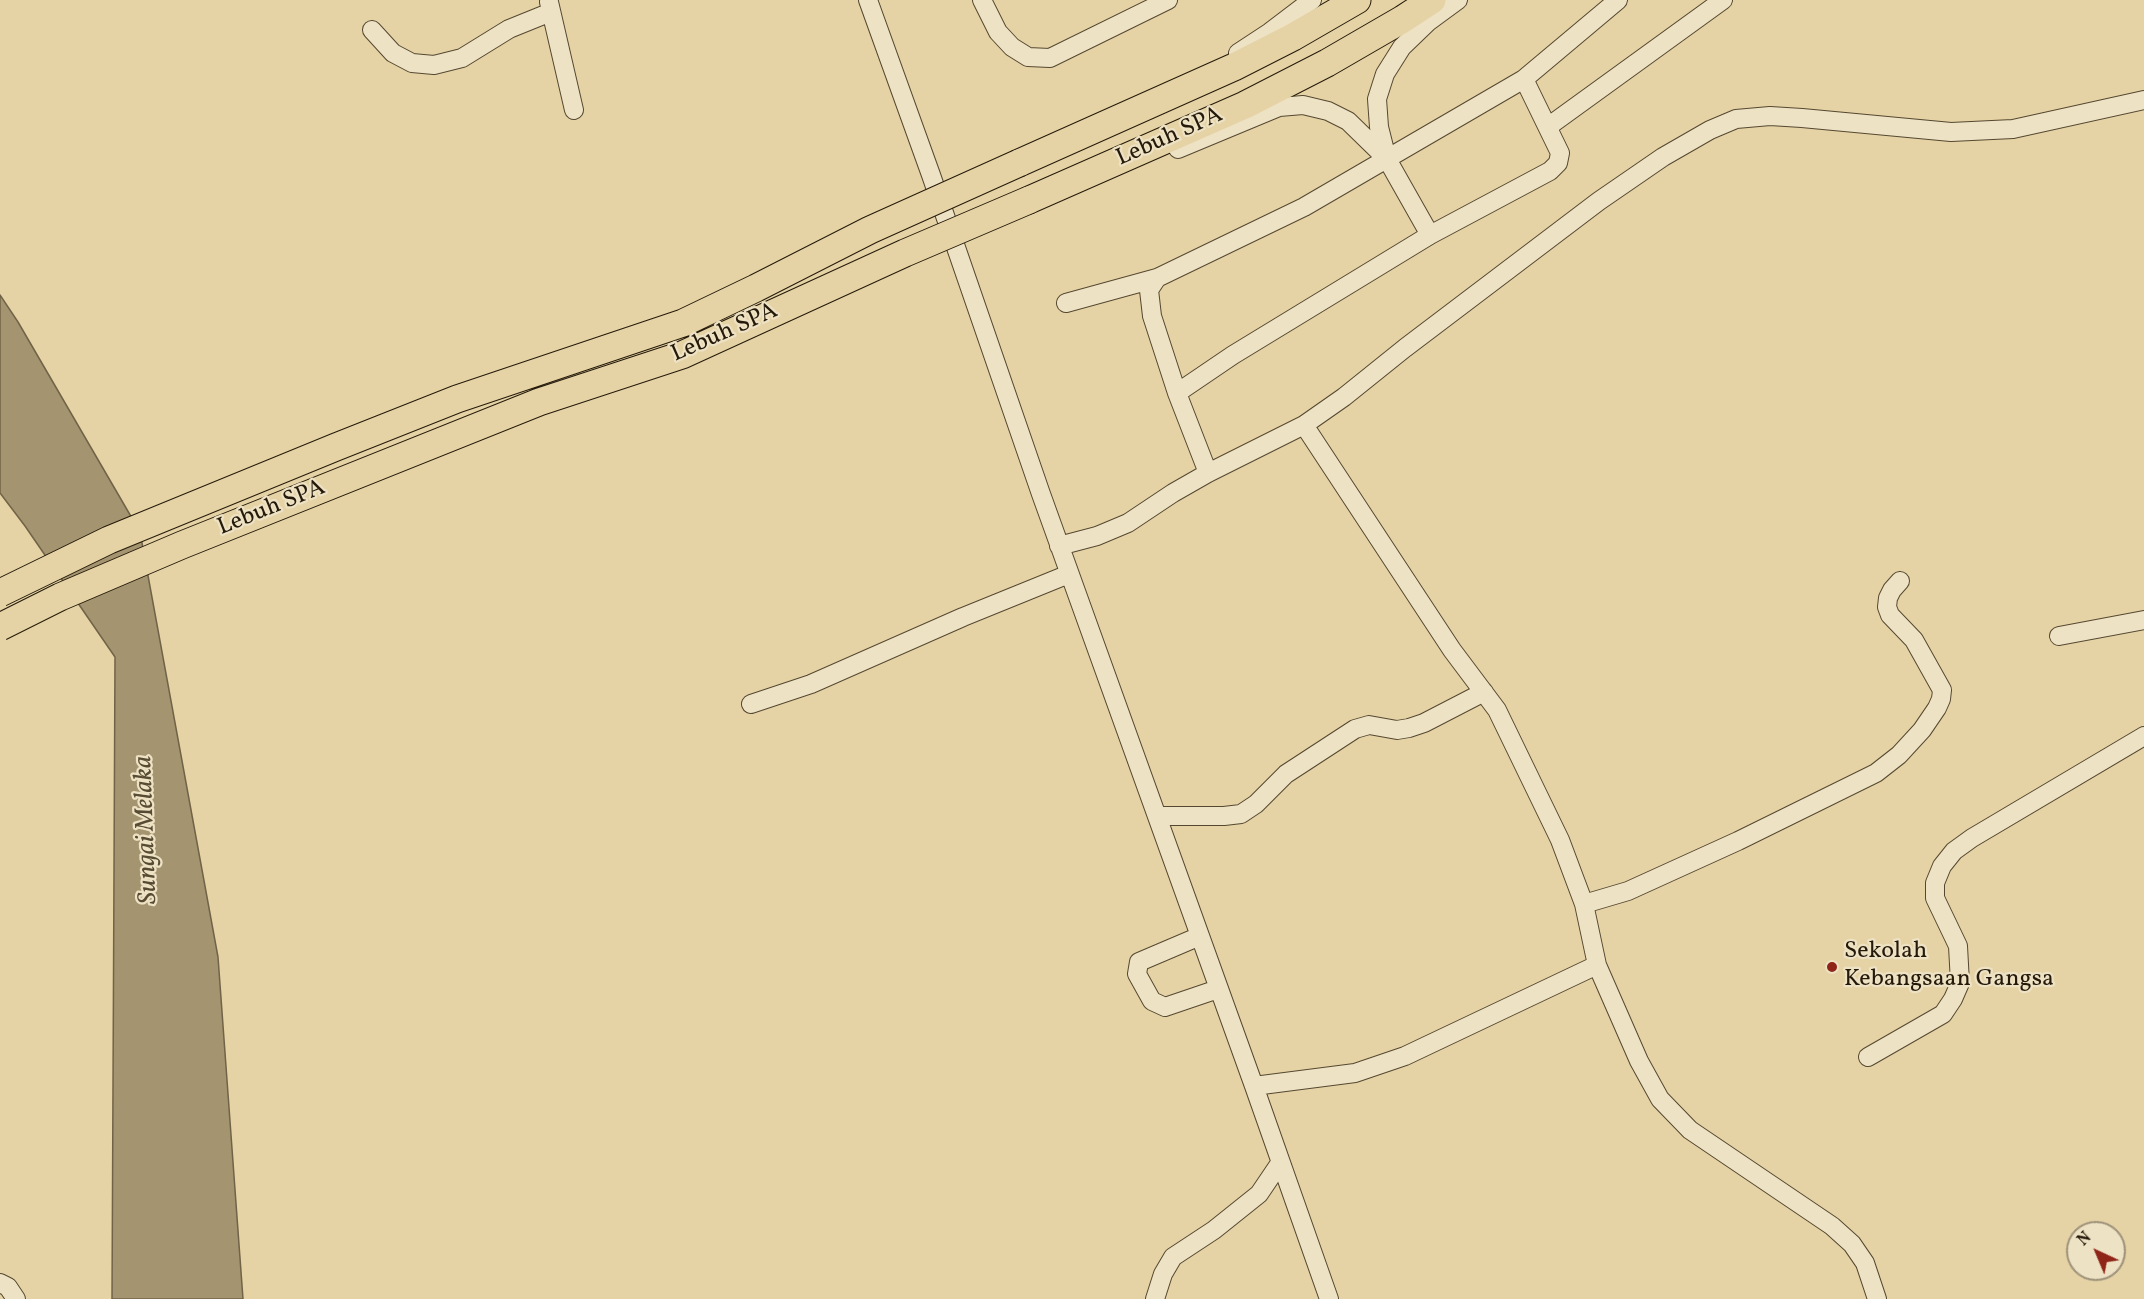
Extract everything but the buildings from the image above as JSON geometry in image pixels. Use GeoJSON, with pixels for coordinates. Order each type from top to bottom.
{"type":"FeatureCollection","features":[{"type":"Feature","properties":{"kind":"highway","name":"Lebuh SPA"},"geometry":{"type":"LineString","coordinates":[[0,593],[109,540],[380,429],[456,399],[682,323],[870,230],[1234,67],[1293,38],[1357,0]]}},
{"type":"Feature","properties":{"kind":"highway","name":"Lebuh SPA"},"geometry":{"type":"LineString","coordinates":[[0,627],[60,597],[182,545],[539,402],[682,355],[905,253],[1245,105],[1328,63],[1432,0]]}},
{"type":"Feature","properties":{"kind":"street"},"geometry":{"type":"LineString","coordinates":[[868,0],[1059,546],[1329,1299]]}},
{"type":"Feature","properties":{"kind":"street"},"geometry":{"type":"LineString","coordinates":[[982,0],[998,32],[1012,47],[1028,57],[1050,58],[1168,0]]}},
{"type":"Feature","properties":{"kind":"street"},"geometry":{"type":"LineString","coordinates":[[1179,91],[1270,32],[1312,0]]}},
{"type":"Feature","properties":{"kind":"street"},"geometry":{"type":"LineString","coordinates":[[1430,235],[1387,159],[1379,127],[1377,99],[1385,74],[1402,47],[1428,22],[1458,0]]}},
{"type":"Feature","properties":{"kind":"street"},"geometry":{"type":"LineString","coordinates":[[1066,303],[1157,278],[1304,207],[1524,79],[1618,0]]}},
{"type":"Feature","properties":{"kind":"street"},"geometry":{"type":"LineString","coordinates":[[1549,126],[1723,0]]}},
{"type":"Feature","properties":{"kind":"street"},"geometry":{"type":"LineString","coordinates":[[372,30],[393,53],[412,63],[434,65],[462,58],[550,6],[574,110]]}},
{"type":"Feature","properties":{"kind":"street"},"geometry":{"type":"LineString","coordinates":[[1177,393],[1233,355],[1430,235],[1550,171],[1558,163],[1560,153],[1549,126],[1524,79]]}},
{"type":"Feature","properties":{"kind":"street"},"geometry":{"type":"LineString","coordinates":[[1059,546],[1097,536],[1128,523],[1208,473],[1304,425],[1344,397],[1599,201],[1663,157],[1710,130],[1736,119],[1770,116],[1961,132],[2013,129],[2144,100]]}},
{"type":"Feature","properties":{"kind":"street"},"geometry":{"type":"LineString","coordinates":[[1118,162],[1155,158],[1279,107],[1303,105],[1328,111],[1348,121],[1387,159]]}},
{"type":"Feature","properties":{"kind":"street"},"geometry":{"type":"LineString","coordinates":[[1157,278],[1149,290],[1149,302],[1177,393],[1208,473]]}},
{"type":"Feature","properties":{"kind":"street"},"geometry":{"type":"LineString","coordinates":[[1304,425],[1452,650],[1497,710],[1560,840],[1584,904],[1597,965],[1639,1060],[1660,1098],[1690,1130],[1809,1209],[1852,1244],[1865,1263],[1877,1299]]}},
{"type":"Feature","properties":{"kind":"street"},"geometry":{"type":"LineString","coordinates":[[751,704],[811,684],[963,617],[1069,574]]}},
{"type":"Feature","properties":{"kind":"street"},"geometry":{"type":"LineString","coordinates":[[1584,904],[1628,891],[1738,841],[1876,773],[1899,755],[1922,730],[1937,708],[1942,690],[1914,640],[1890,615],[1887,608],[1888,598],[1900,581]]}},
{"type":"Feature","properties":{"kind":"street"},"geometry":{"type":"LineString","coordinates":[[2059,636],[2144,620]]}},
{"type":"Feature","properties":{"kind":"street"},"geometry":{"type":"LineString","coordinates":[[1156,816],[1241,814],[1256,804],[1286,774],[1302,762],[1355,729],[1369,725],[1397,730],[1409,728],[1424,723],[1484,692]]}},
{"type":"Feature","properties":{"kind":"street"},"geometry":{"type":"LineString","coordinates":[[1868,1057],[1943,1014],[1960,983],[1958,946],[1935,897],[1935,883],[1942,866],[1954,851],[1972,838],[2144,736]]}},
{"type":"Feature","properties":{"kind":"street"},"geometry":{"type":"LineString","coordinates":[[1200,936],[1139,962],[1137,974],[1152,1001],[1165,1006],[1218,989]]}},
{"type":"Feature","properties":{"kind":"street"},"geometry":{"type":"LineString","coordinates":[[1254,1086],[1355,1073],[1405,1056],[1597,965]]}},
{"type":"Feature","properties":{"kind":"street"},"geometry":{"type":"LineString","coordinates":[[1155,1299],[1163,1274],[1173,1257],[1214,1230],[1259,1194],[1280,1163]]}},
{"type":"Feature","properties":{"kind":"street"},"geometry":{"type":"LineString","coordinates":[[0,1283],[8,1287],[16,1299]]}},
{"type":"Feature","properties":{"kind":"water","name":"Sungai Melaka"},"geometry":{"type":"Polygon","coordinates":[[[0,295],[140,532],[218,957],[243,1299],[112,1299],[115,657],[0,493],[0,295]]]}},
{"type":"Feature","properties":{"kind":"place","name":"Sekolah Kebangsaan Gangsa"},"geometry":{"type":"Point","coordinates":[1832,967]}}]}
